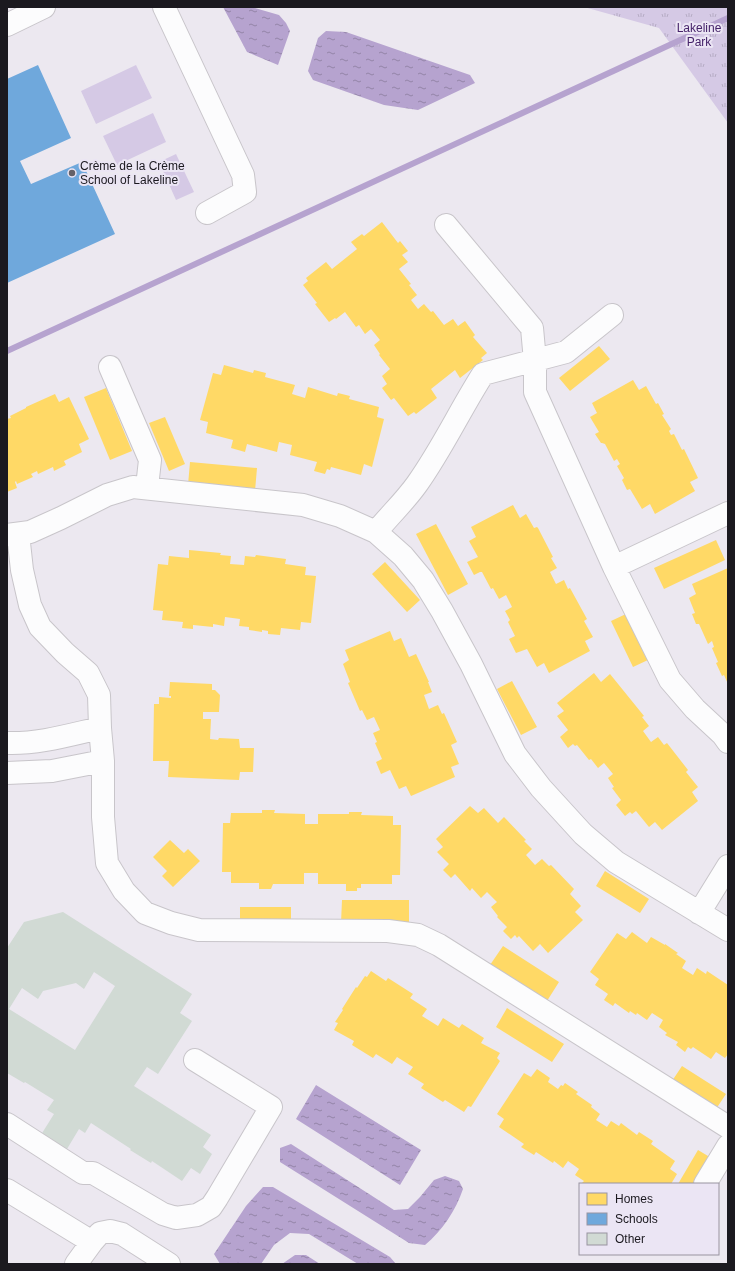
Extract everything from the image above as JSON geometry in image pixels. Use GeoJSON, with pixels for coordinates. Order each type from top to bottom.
{"type":"FeatureCollection","features":[{"type":"Feature","properties":{"kind":"lane"},"geometry":{"type":"LineString","coordinates":[[7,25],[44,7]]}},
{"type":"Feature","properties":{"kind":"lane"},"geometry":{"type":"LineString","coordinates":[[164,7],[243,175],[245,192],[207,213]]}},
{"type":"Feature","properties":{"kind":"lane"},"geometry":{"type":"LineString","coordinates":[[446,225],[532,328],[535,361],[535,392],[614,567],[670,680],[695,709],[723,735],[728,742]]}},
{"type":"Feature","properties":{"kind":"lane"},"geometry":{"type":"LineString","coordinates":[[376,532],[417,484],[450,434],[464,404],[483,374],[566,352],[612,315]]}},
{"type":"Feature","properties":{"kind":"lane"},"geometry":{"type":"LineString","coordinates":[[110,367],[150,460],[147,487]]}},
{"type":"Feature","properties":{"kind":"lane"},"geometry":{"type":"LineString","coordinates":[[728,930],[616,862],[583,834],[540,788],[515,754],[471,664],[423,580],[403,556],[376,532],[340,516],[302,505],[147,487],[133,487],[107,495],[30,532],[13,534],[30,606],[40,627],[65,653],[88,673],[99,695],[103,760],[103,817],[107,863],[124,892],[145,912],[171,923],[199,930],[388,931],[418,935],[439,945],[728,1126]]}},
{"type":"Feature","properties":{"kind":"lane"},"geometry":{"type":"LineString","coordinates":[[614,567],[728,513]]}},
{"type":"Feature","properties":{"kind":"lane"},"geometry":{"type":"LineString","coordinates":[[7,743],[23,744],[55,739],[100,728]]}},
{"type":"Feature","properties":{"kind":"lane"},"geometry":{"type":"LineString","coordinates":[[7,773],[52,771],[103,760]]}},
{"type":"Feature","properties":{"kind":"lane"},"geometry":{"type":"LineString","coordinates":[[699,913],[728,866]]}},
{"type":"Feature","properties":{"kind":"lane"},"geometry":{"type":"LineString","coordinates":[[7,1124],[83,1173],[93,1173],[163,1214],[176,1218],[197,1215],[211,1207],[270,1107],[195,1060]]}},
{"type":"Feature","properties":{"kind":"lane"},"geometry":{"type":"LineString","coordinates":[[706,1183],[728,1146]]}},
{"type":"Feature","properties":{"kind":"lane"},"geometry":{"type":"LineString","coordinates":[[7,1190],[92,1242]]}},
{"type":"Feature","properties":{"kind":"lane"},"geometry":{"type":"LineString","coordinates":[[76,1264],[100,1233],[110,1231],[122,1234],[169,1264]]}},
{"type":"Feature","properties":{"kind":"green space","name":"Lakeline Park"},"geometry":{"type":"Polygon","coordinates":[[[584,7],[728,7],[728,123],[659,28],[584,7]]]}},
{"type":"Feature","properties":{"kind":"green space"},"geometry":{"type":"Polygon","coordinates":[[[136,65],[152,98],[96,124],[81,91],[136,65]]]}},
{"type":"Feature","properties":{"kind":"green space"},"geometry":{"type":"Polygon","coordinates":[[[153,113],[166,142],[117,165],[103,136],[153,113]]]}},
{"type":"Feature","properties":{"kind":"green space"},"geometry":{"type":"Polygon","coordinates":[[[176,154],[194,192],[176,200],[159,162],[176,154]]]}},
{"type":"Feature","properties":{"kind":"water"},"geometry":{"type":"Polygon","coordinates":[[[223,7],[251,7],[279,15],[286,23],[290,31],[278,65],[247,52],[223,7]]]}},
{"type":"Feature","properties":{"kind":"water"},"geometry":{"type":"Polygon","coordinates":[[[326,31],[346,32],[470,75],[475,83],[418,110],[384,105],[313,80],[308,71],[318,38],[326,31]]]}},
{"type":"Feature","properties":{"kind":"water"},"geometry":{"type":"Polygon","coordinates":[[[316,1085],[421,1150],[400,1185],[296,1119],[316,1085]]]}},
{"type":"Feature","properties":{"kind":"water"},"geometry":{"type":"Polygon","coordinates":[[[291,1144],[394,1210],[408,1209],[434,1180],[445,1176],[459,1181],[463,1189],[448,1220],[425,1245],[409,1243],[280,1162],[280,1148],[291,1144]]]}},
{"type":"Feature","properties":{"kind":"water"},"geometry":{"type":"Polygon","coordinates":[[[263,1187],[273,1187],[390,1257],[396,1264],[358,1264],[309,1234],[290,1233],[274,1245],[261,1264],[220,1264],[214,1254],[246,1206],[263,1187]]]}},
{"type":"Feature","properties":{"kind":"water"},"geometry":{"type":"Polygon","coordinates":[[[295,1255],[306,1255],[320,1264],[282,1264],[295,1255]]]}},
{"type":"Feature","properties":{"kind":"building: Homes"},"geometry":{"type":"Polygon","coordinates":[[[382,222],[398,243],[400,241],[408,251],[402,255],[408,262],[399,269],[411,284],[409,285],[417,295],[411,300],[418,309],[424,304],[431,312],[433,311],[444,325],[453,319],[458,326],[465,321],[475,335],[473,337],[487,353],[481,358],[483,360],[460,378],[455,370],[431,389],[437,398],[416,414],[414,412],[408,416],[394,398],[391,400],[382,388],[387,384],[382,376],[390,369],[379,355],[380,354],[374,345],[380,340],[371,329],[365,334],[359,325],[356,327],[345,312],[329,322],[303,285],[308,281],[306,278],[326,262],[332,269],[357,249],[351,242],[362,234],[364,236],[382,222]]]}},
{"type":"Feature","properties":{"kind":"building: Homes"},"geometry":{"type":"Polygon","coordinates":[[[599,346],[610,359],[570,391],[559,378],[599,346]]]}},
{"type":"Feature","properties":{"kind":"building: Homes"},"geometry":{"type":"Polygon","coordinates":[[[224,365],[253,373],[254,370],[266,373],[265,377],[295,385],[292,394],[305,398],[308,387],[337,396],[338,393],[350,396],[349,399],[379,407],[377,417],[384,419],[372,467],[364,464],[361,475],[331,467],[330,470],[327,469],[325,474],[314,471],[317,462],[290,455],[292,445],[279,442],[277,452],[247,444],[245,452],[231,448],[233,440],[206,433],[208,422],[200,420],[213,373],[221,375],[224,365]]]}},
{"type":"Feature","properties":{"kind":"building: Homes"},"geometry":{"type":"Polygon","coordinates":[[[633,380],[639,390],[646,386],[656,404],[658,403],[664,414],[662,415],[671,429],[669,431],[671,435],[674,434],[682,450],[684,449],[698,478],[690,482],[695,491],[655,514],[650,504],[642,509],[630,489],[627,490],[622,480],[624,478],[617,466],[620,464],[617,459],[614,461],[605,444],[601,443],[595,434],[599,432],[590,417],[597,413],[592,403],[633,380]]]}},
{"type":"Feature","properties":{"kind":"building: Homes"},"geometry":{"type":"Polygon","coordinates":[[[106,388],[132,451],[110,460],[84,397],[106,388]]]}},
{"type":"Feature","properties":{"kind":"building: Homes"},"geometry":{"type":"Polygon","coordinates":[[[55,394],[59,402],[69,397],[89,439],[79,444],[82,452],[64,461],[66,465],[54,471],[53,467],[38,474],[37,471],[31,474],[33,477],[17,484],[16,481],[17,488],[7,492],[7,419],[11,418],[10,416],[26,407],[55,394]]]}},
{"type":"Feature","properties":{"kind":"building: Homes"},"geometry":{"type":"Polygon","coordinates":[[[165,417],[185,464],[169,471],[149,423],[165,417]]]}},
{"type":"Feature","properties":{"kind":"building: Homes"},"geometry":{"type":"Polygon","coordinates":[[[190,462],[257,468],[255,491],[188,485],[190,462]]]}},
{"type":"Feature","properties":{"kind":"building: Homes"},"geometry":{"type":"Polygon","coordinates":[[[513,505],[520,518],[526,514],[534,528],[538,528],[557,568],[550,572],[556,584],[564,580],[568,589],[570,588],[587,619],[584,621],[593,637],[585,641],[590,651],[549,673],[544,663],[537,667],[527,649],[516,653],[509,639],[515,636],[508,622],[510,620],[505,611],[512,607],[506,595],[499,599],[493,588],[491,589],[482,572],[474,575],[467,562],[478,557],[469,541],[476,537],[471,527],[513,505]]]}},
{"type":"Feature","properties":{"kind":"building: Homes"},"geometry":{"type":"Polygon","coordinates":[[[436,524],[468,584],[448,595],[416,534],[436,524]]]}},
{"type":"Feature","properties":{"kind":"building: Homes"},"geometry":{"type":"Polygon","coordinates":[[[716,540],[725,560],[664,589],[654,568],[716,540]]]}},
{"type":"Feature","properties":{"kind":"building: Homes"},"geometry":{"type":"Polygon","coordinates":[[[189,550],[221,553],[220,555],[231,556],[230,564],[244,565],[245,556],[255,557],[256,555],[286,559],[285,564],[306,567],[305,575],[316,576],[311,623],[301,622],[300,630],[281,628],[280,635],[268,634],[268,631],[262,630],[262,632],[249,630],[249,627],[239,626],[240,619],[225,617],[224,626],[213,624],[213,627],[193,625],[193,629],[182,628],[183,622],[162,620],[163,611],[153,610],[158,564],[168,565],[169,556],[189,558],[189,550]]]}},
{"type":"Feature","properties":{"kind":"building: Homes"},"geometry":{"type":"Polygon","coordinates":[[[385,562],[420,600],[407,612],[372,574],[385,562]]]}},
{"type":"Feature","properties":{"kind":"building: Homes"},"geometry":{"type":"Polygon","coordinates":[[[728,568],[728,684],[724,675],[722,676],[716,663],[718,662],[712,648],[714,647],[712,641],[708,644],[699,624],[696,624],[692,614],[695,613],[689,598],[696,594],[692,584],[728,568]]]}},
{"type":"Feature","properties":{"kind":"building: Homes"},"geometry":{"type":"Polygon","coordinates":[[[626,614],[648,660],[633,667],[611,621],[626,614]]]}},
{"type":"Feature","properties":{"kind":"building: Homes"},"geometry":{"type":"Polygon","coordinates":[[[390,631],[394,641],[401,638],[409,657],[416,654],[432,692],[424,695],[429,709],[438,705],[442,714],[444,713],[457,742],[451,745],[459,764],[451,767],[455,777],[411,796],[406,786],[399,789],[390,770],[381,774],[376,762],[382,759],[375,743],[377,742],[373,733],[380,730],[374,717],[367,720],[362,710],[360,711],[348,683],[350,682],[343,664],[349,660],[345,650],[390,631]]]}},
{"type":"Feature","properties":{"kind":"building: Homes"},"geometry":{"type":"Polygon","coordinates":[[[594,673],[601,682],[610,674],[644,716],[642,717],[649,726],[643,731],[651,742],[658,737],[664,745],[667,743],[688,770],[686,772],[698,787],[692,792],[698,801],[662,830],[655,822],[649,827],[636,811],[632,814],[630,812],[625,816],[616,805],[621,800],[612,788],[614,787],[608,778],[613,774],[604,763],[598,768],[591,759],[589,760],[577,745],[575,746],[573,744],[568,748],[560,737],[568,730],[557,716],[564,711],[557,703],[594,673]]]}},
{"type":"Feature","properties":{"kind":"building: Homes"},"geometry":{"type":"Polygon","coordinates":[[[512,681],[537,727],[521,735],[497,689],[512,681]]]}},
{"type":"Feature","properties":{"kind":"building: Homes"},"geometry":{"type":"Polygon","coordinates":[[[170,682],[212,684],[212,690],[215,690],[220,695],[219,712],[203,712],[203,719],[211,719],[210,739],[239,739],[240,748],[254,748],[253,772],[240,772],[239,780],[168,777],[169,761],[153,761],[154,704],[159,704],[159,697],[171,698],[171,696],[169,696],[170,682]]]}},
{"type":"Feature","properties":{"kind":"building: Homes"},"geometry":{"type":"Polygon","coordinates":[[[470,806],[478,813],[484,808],[498,823],[504,817],[526,840],[524,841],[532,849],[526,855],[535,865],[542,859],[549,866],[551,865],[574,889],[570,894],[581,906],[575,912],[583,920],[548,953],[540,944],[533,951],[519,936],[517,938],[515,935],[511,939],[503,931],[507,927],[497,917],[498,916],[491,907],[497,902],[487,892],[481,898],[472,888],[470,891],[455,874],[451,878],[443,870],[449,864],[437,852],[443,847],[436,839],[470,806]]]}},
{"type":"Feature","properties":{"kind":"building: Homes"},"geometry":{"type":"Polygon","coordinates":[[[262,810],[275,810],[274,813],[305,814],[305,824],[318,824],[318,814],[349,814],[349,812],[362,812],[361,815],[393,816],[393,825],[401,825],[400,875],[392,875],[392,884],[361,884],[361,888],[357,888],[357,891],[346,891],[346,884],[318,884],[318,873],[304,873],[304,884],[273,884],[271,889],[259,889],[259,883],[231,883],[231,872],[222,872],[223,823],[230,823],[231,813],[262,813],[262,810]]]}},
{"type":"Feature","properties":{"kind":"building: Homes"},"geometry":{"type":"Polygon","coordinates":[[[170,840],[184,853],[188,849],[200,861],[173,887],[162,876],[167,871],[153,857],[170,840]]]}},
{"type":"Feature","properties":{"kind":"building: Homes"},"geometry":{"type":"Polygon","coordinates":[[[605,871],[649,899],[640,913],[596,886],[605,871]]]}},
{"type":"Feature","properties":{"kind":"building: Homes"},"geometry":{"type":"Polygon","coordinates":[[[342,900],[409,900],[409,924],[341,923],[342,900]]]}},
{"type":"Feature","properties":{"kind":"building: Homes"},"geometry":{"type":"Polygon","coordinates":[[[240,907],[291,907],[291,925],[240,924],[240,907]]]}},
{"type":"Feature","properties":{"kind":"building: Homes"},"geometry":{"type":"Polygon","coordinates":[[[632,932],[647,943],[651,937],[678,953],[676,954],[686,961],[682,968],[693,975],[697,968],[706,974],[707,971],[728,985],[728,1054],[725,1058],[716,1052],[711,1059],[693,1047],[691,1049],[688,1047],[685,1052],[676,1045],[678,1042],[665,1035],[667,1033],[659,1027],[663,1020],[652,1013],[647,1020],[637,1013],[636,1015],[630,1011],[629,1013],[615,1003],[613,1006],[604,1000],[608,994],[595,985],[599,979],[590,972],[617,933],[626,939],[632,932]]]}},
{"type":"Feature","properties":{"kind":"building: Homes"},"geometry":{"type":"Polygon","coordinates":[[[503,946],[559,982],[547,1001],[490,965],[503,946]]]}},
{"type":"Feature","properties":{"kind":"building: Homes"},"geometry":{"type":"Polygon","coordinates":[[[371,971],[386,981],[388,978],[413,994],[410,998],[427,1009],[422,1016],[438,1026],[443,1018],[459,1028],[462,1024],[484,1038],[481,1043],[500,1053],[497,1058],[500,1061],[471,1107],[468,1106],[464,1112],[445,1100],[443,1102],[421,1088],[424,1084],[408,1074],[413,1067],[397,1057],[392,1064],[376,1054],[373,1058],[352,1045],[354,1041],[334,1030],[338,1023],[335,1022],[343,1010],[342,1009],[356,987],[357,988],[365,976],[367,977],[371,971]]]}},
{"type":"Feature","properties":{"kind":"building: Homes"},"geometry":{"type":"Polygon","coordinates":[[[507,1008],[564,1044],[552,1062],[496,1027],[507,1008]]]}},
{"type":"Feature","properties":{"kind":"building: Homes"},"geometry":{"type":"Polygon","coordinates":[[[682,1066],[726,1094],[716,1109],[672,1081],[682,1066]]]}},
{"type":"Feature","properties":{"kind":"building: Homes"},"geometry":{"type":"Polygon","coordinates":[[[537,1069],[550,1078],[548,1082],[558,1089],[565,1083],[578,1092],[576,1094],[592,1105],[591,1107],[600,1114],[596,1120],[607,1127],[611,1121],[619,1126],[621,1123],[637,1135],[639,1132],[653,1141],[651,1144],[675,1161],[670,1169],[677,1174],[672,1183],[582,1183],[584,1181],[575,1175],[579,1169],[568,1161],[563,1168],[554,1161],[553,1163],[536,1152],[534,1155],[521,1147],[524,1144],[499,1127],[504,1119],[497,1114],[524,1073],[531,1077],[537,1069]]]}},
{"type":"Feature","properties":{"kind":"building: Homes"},"geometry":{"type":"Polygon","coordinates":[[[698,1150],[713,1159],[699,1183],[679,1183],[698,1150]]]}},
{"type":"Feature","properties":{"kind":"building: Schools","name":"Crème de la Crème School of Lakeline"},"geometry":{"type":"Polygon","coordinates":[[[38,65],[71,138],[20,161],[31,184],[82,162],[115,234],[7,283],[7,79],[38,65]]]}},
{"type":"Feature","properties":{"kind":"building: Other"},"geometry":{"type":"Polygon","coordinates":[[[63,912],[192,994],[180,1013],[192,1021],[158,1074],[147,1067],[134,1086],[211,1135],[203,1147],[212,1154],[200,1174],[191,1168],[182,1181],[152,1161],[151,1163],[130,1150],[131,1149],[91,1123],[85,1133],[79,1129],[64,1154],[39,1138],[54,1114],[47,1110],[54,1100],[7,1073],[7,948],[24,922],[63,912]],[[94,972],[84,989],[76,983],[43,991],[38,999],[22,988],[9,1009],[75,1050],[115,986],[94,972]]]}},
{"type":"Feature","properties":{"kind":"waterway"},"geometry":{"type":"LineString","coordinates":[[7,351],[728,18]]}},
{"type":"Feature","properties":{"kind":"place","name":"Crème de la Crème School of Lakeline"},"geometry":{"type":"Point","coordinates":[72,173]}}]}
